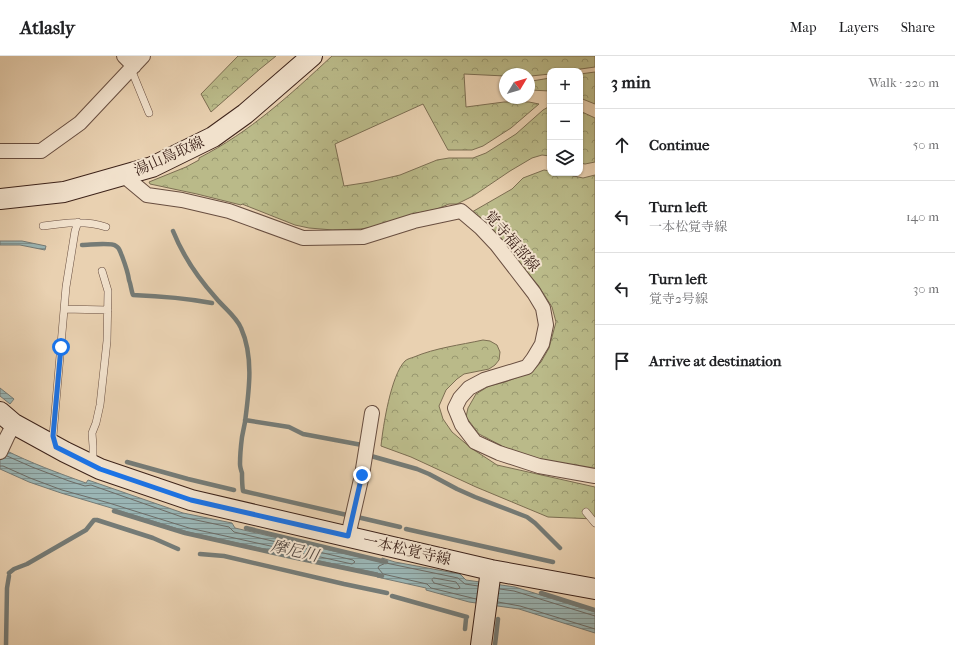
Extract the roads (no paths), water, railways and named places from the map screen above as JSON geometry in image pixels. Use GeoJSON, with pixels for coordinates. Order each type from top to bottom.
{"type":"FeatureCollection","features":[{"type":"Feature","properties":{"kind":"main road","name":"湯山鳥取線"},"geometry":{"type":"LineString","coordinates":[[0,199],[64,192],[152,167],[213,137],[245,114],[312,56]]}},
{"type":"Feature","properties":{"kind":"main road","name":"一本松覚寺線"},"geometry":{"type":"LineString","coordinates":[[7,424],[100,469],[191,500],[348,536],[490,575],[595,589]]}},
{"type":"Feature","properties":{"kind":"main road"},"geometry":{"type":"LineString","coordinates":[[481,645],[490,575]]}},
{"type":"Feature","properties":{"kind":"street"},"geometry":{"type":"LineString","coordinates":[[0,151],[41,151],[80,123],[133,62]]}},
{"type":"Feature","properties":{"kind":"street","name":"覚寺福部線"},"geometry":{"type":"LineString","coordinates":[[123,175],[147,195],[182,200],[229,211],[303,238],[363,237],[414,221],[461,211],[497,246],[534,293],[544,308],[546,325],[542,344],[527,367],[484,380],[469,388],[460,398],[455,408],[462,425],[475,442],[499,453],[539,466],[595,476]]}},
{"type":"Feature","properties":{"kind":"street"},"geometry":{"type":"LineString","coordinates":[[348,536],[362,475],[372,413]]}},
{"type":"Feature","properties":{"kind":"street"},"geometry":{"type":"LineString","coordinates":[[0,452],[7,424]]}},
{"type":"Feature","properties":{"kind":"lane"},"geometry":{"type":"LineString","coordinates":[[133,62],[149,113]]}},
{"type":"Feature","properties":{"kind":"lane"},"geometry":{"type":"LineString","coordinates":[[43,226],[78,222],[95,223],[106,227]]}},
{"type":"Feature","properties":{"kind":"lane"},"geometry":{"type":"LineString","coordinates":[[56,447],[53,436],[66,287],[75,231],[78,222]]}},
{"type":"Feature","properties":{"kind":"lane"},"geometry":{"type":"LineString","coordinates":[[93,465],[92,433],[100,405],[107,341],[108,291],[102,271]]}},
{"type":"Feature","properties":{"kind":"lane"},"geometry":{"type":"LineString","coordinates":[[64,309],[108,310]]}},
{"type":"Feature","properties":{"kind":"lane"},"geometry":{"type":"LineString","coordinates":[[586,512],[595,523]]}},
{"type":"Feature","properties":{"kind":"water"},"geometry":{"type":"Polygon","coordinates":[[[0,241],[22,241],[46,246],[45,250],[20,245],[0,245],[0,241]]]}},
{"type":"Feature","properties":{"kind":"water"},"geometry":{"type":"Polygon","coordinates":[[[0,388],[14,399],[10,404],[0,396],[0,388]]]}},
{"type":"Feature","properties":{"kind":"water","name":"摩尼川"},"geometry":{"type":"Polygon","coordinates":[[[5,450],[45,468],[86,483],[88,480],[183,513],[232,523],[235,528],[381,562],[382,558],[395,562],[460,574],[466,580],[515,587],[595,612],[595,633],[519,609],[469,602],[426,590],[426,588],[377,577],[378,573],[188,532],[61,493],[29,482],[0,469],[0,454],[5,450]]]}},
{"type":"Feature","properties":{"kind":"waterway"},"geometry":{"type":"LineString","coordinates":[[173,231],[181,249],[197,275],[219,302],[230,312],[239,324],[245,339],[248,351],[249,374],[248,398],[240,457],[243,491],[347,515]]}},
{"type":"Feature","properties":{"kind":"waterway"},"geometry":{"type":"LineString","coordinates":[[82,245],[110,244],[117,247],[120,250],[133,295],[212,303]]}},
{"type":"Feature","properties":{"kind":"waterway"},"geometry":{"type":"LineString","coordinates":[[245,420],[289,427],[303,434],[362,445]]}},
{"type":"Feature","properties":{"kind":"waterway"},"geometry":{"type":"LineString","coordinates":[[371,456],[417,469],[475,497],[527,517],[560,548]]}},
{"type":"Feature","properties":{"kind":"waterway"},"geometry":{"type":"LineString","coordinates":[[127,462],[234,490]]}},
{"type":"Feature","properties":{"kind":"waterway","name":"摩尼川"},"geometry":{"type":"LineString","coordinates":[[114,511],[185,533],[382,576]]}},
{"type":"Feature","properties":{"kind":"waterway"},"geometry":{"type":"LineString","coordinates":[[357,517],[400,527]]}},
{"type":"Feature","properties":{"kind":"waterway"},"geometry":{"type":"LineString","coordinates":[[9,573],[86,530],[94,520],[153,538],[178,549]]}},
{"type":"Feature","properties":{"kind":"waterway","name":"摩尼川"},"geometry":{"type":"LineString","coordinates":[[246,528],[386,562]]}},
{"type":"Feature","properties":{"kind":"waterway"},"geometry":{"type":"LineString","coordinates":[[406,529],[553,562]]}},
{"type":"Feature","properties":{"kind":"waterway"},"geometry":{"type":"LineString","coordinates":[[200,554],[224,556],[387,593]]}},
{"type":"Feature","properties":{"kind":"waterway"},"geometry":{"type":"LineString","coordinates":[[6,645],[7,588],[9,576]]}},
{"type":"Feature","properties":{"kind":"waterway"},"geometry":{"type":"LineString","coordinates":[[541,593],[595,610]]}},
{"type":"Feature","properties":{"kind":"waterway"},"geometry":{"type":"LineString","coordinates":[[392,596],[467,617]]}},
{"type":"Feature","properties":{"kind":"waterway"},"geometry":{"type":"LineString","coordinates":[[465,629],[466,619]]}},
{"type":"Feature","properties":{"kind":"waterway"},"geometry":{"type":"LineString","coordinates":[[495,645],[498,619]]}}]}
